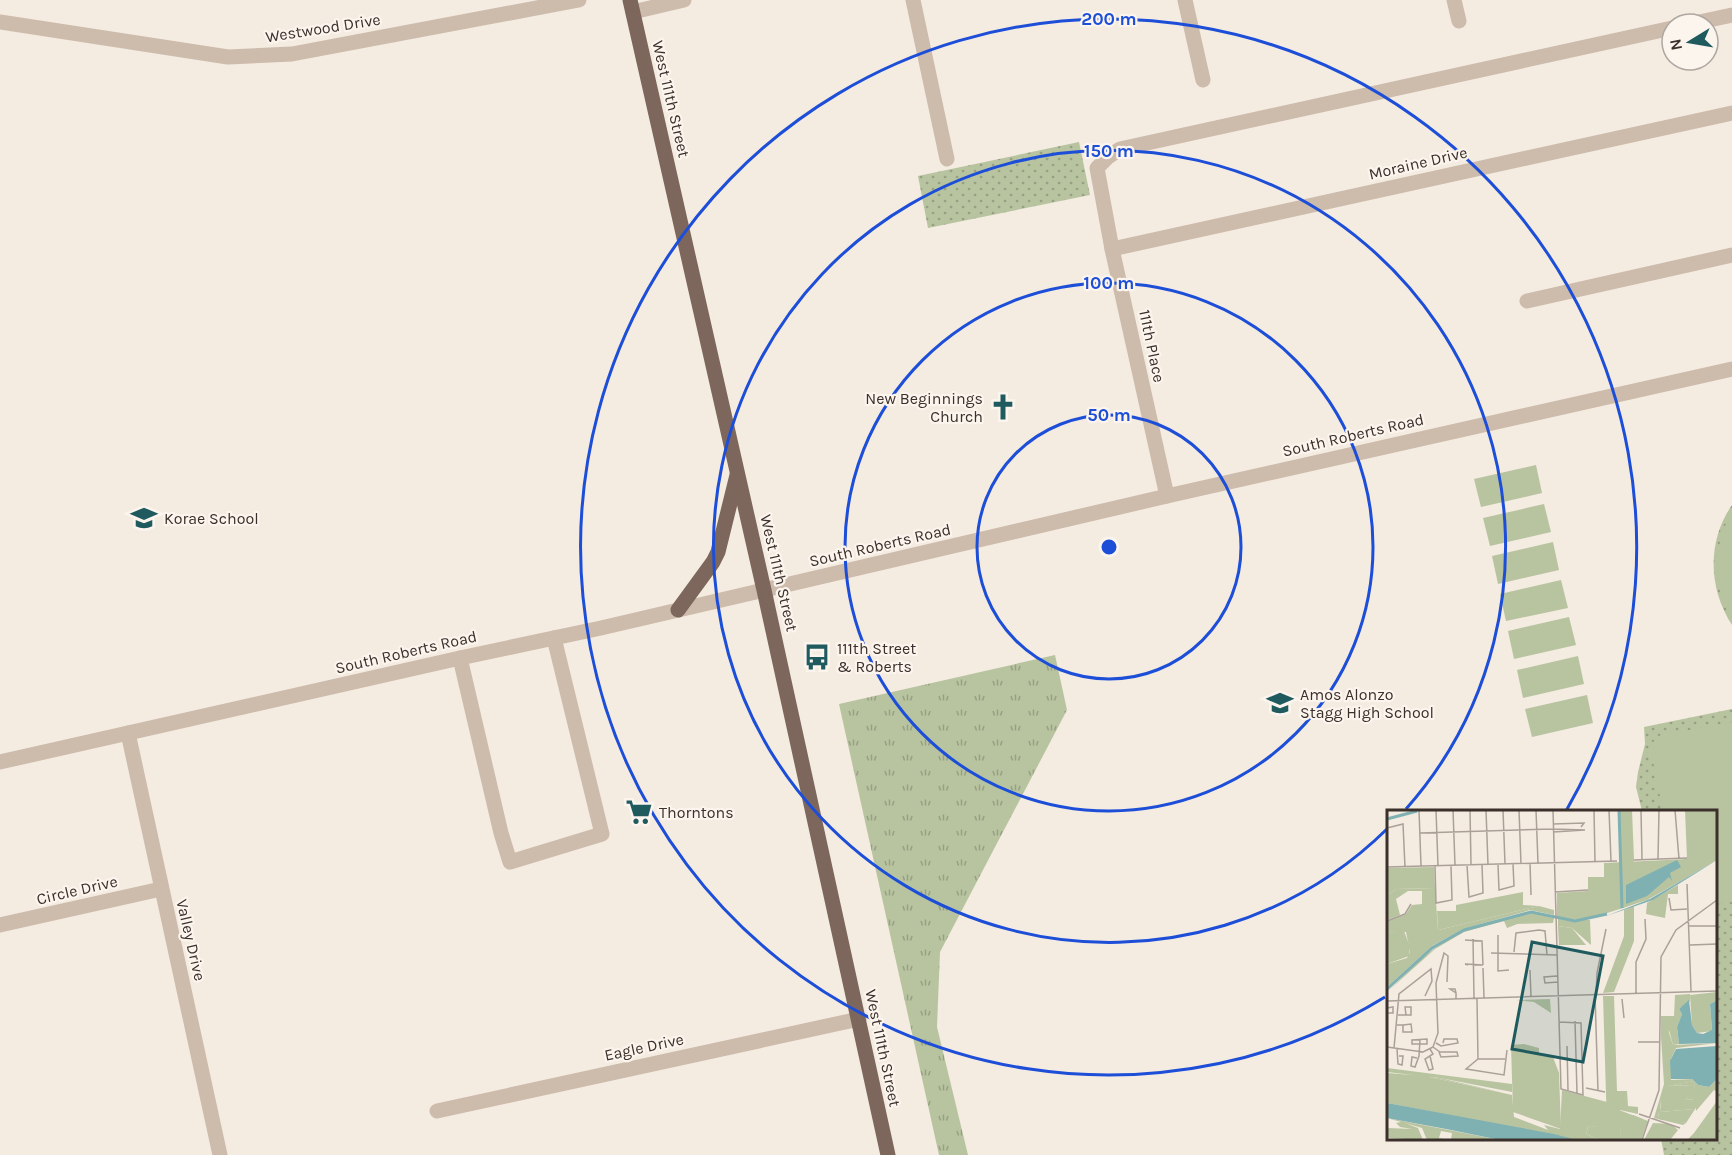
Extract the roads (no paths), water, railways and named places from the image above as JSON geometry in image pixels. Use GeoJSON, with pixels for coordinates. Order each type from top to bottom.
{"type":"FeatureCollection","features":[{"type":"Feature","properties":{"kind":"main road","name":"West 111th Street"},"geometry":{"type":"LineString","coordinates":[[632,6],[738,472],[888,1155]]}},
{"type":"Feature","properties":{"kind":"main road"},"geometry":{"type":"LineString","coordinates":[[678,610],[718,552],[738,472]]}},
{"type":"Feature","properties":{"kind":"street","name":"Westwood Drive"},"geometry":{"type":"LineString","coordinates":[[0,21],[228,57],[292,54],[579,0]]}},
{"type":"Feature","properties":{"kind":"street"},"geometry":{"type":"LineString","coordinates":[[632,6],[684,0]]}},
{"type":"Feature","properties":{"kind":"street"},"geometry":{"type":"LineString","coordinates":[[913,0],[947,159]]}},
{"type":"Feature","properties":{"kind":"street"},"geometry":{"type":"LineString","coordinates":[[1185,0],[1203,80]]}},
{"type":"Feature","properties":{"kind":"street"},"geometry":{"type":"LineString","coordinates":[[1454,0],[1459,21]]}},
{"type":"Feature","properties":{"kind":"street","name":"111th Place"},"geometry":{"type":"LineString","coordinates":[[1167,496],[1112,249],[1097,168],[1108,156],[1120,149],[1660,31]]}},
{"type":"Feature","properties":{"kind":"street","name":"Moraine Drive"},"geometry":{"type":"LineString","coordinates":[[1112,249],[1732,113]]}},
{"type":"Feature","properties":{"kind":"street"},"geometry":{"type":"LineString","coordinates":[[1527,301],[1732,255]]}},
{"type":"Feature","properties":{"kind":"street","name":"South Roberts Road"},"geometry":{"type":"LineString","coordinates":[[0,762],[1732,369]]}},
{"type":"Feature","properties":{"kind":"street"},"geometry":{"type":"LineString","coordinates":[[460,658],[501,833],[510,862],[602,834],[554,638]]}},
{"type":"Feature","properties":{"kind":"street","name":"Valley Drive"},"geometry":{"type":"LineString","coordinates":[[128,733],[220,1155]]}},
{"type":"Feature","properties":{"kind":"street","name":"Circle Drive"},"geometry":{"type":"LineString","coordinates":[[0,925],[161,889]]}},
{"type":"Feature","properties":{"kind":"street","name":"Eagle Drive"},"geometry":{"type":"LineString","coordinates":[[437,1111],[859,1019]]}},
{"type":"Feature","properties":{"kind":"place","name":"New Beginnings Church"},"geometry":{"type":"Point","coordinates":[1003,407]}},
{"type":"Feature","properties":{"kind":"place","name":"Korae School"},"geometry":{"type":"Point","coordinates":[144,518]}},
{"type":"Feature","properties":{"kind":"place","name":"111th Street & Roberts"},"geometry":{"type":"Point","coordinates":[817,657]}},
{"type":"Feature","properties":{"kind":"place","name":"Amos Alonzo Stagg High School"},"geometry":{"type":"Point","coordinates":[1280,703]}},
{"type":"Feature","properties":{"kind":"place","name":"Thorntons"},"geometry":{"type":"Point","coordinates":[639,812]}}]}
